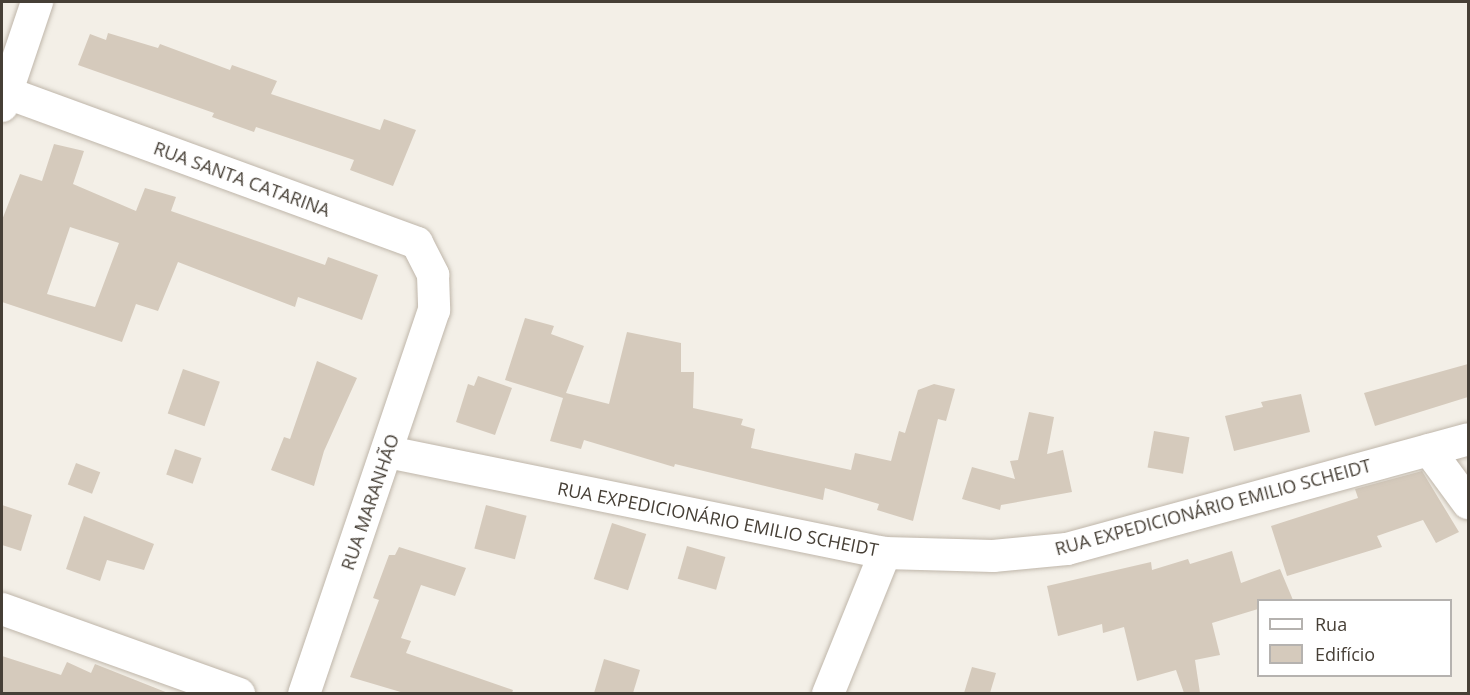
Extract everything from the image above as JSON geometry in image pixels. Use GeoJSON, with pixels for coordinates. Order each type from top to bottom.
{"type":"FeatureCollection","features":[{"type":"Feature","properties":{"kind":"street"},"geometry":{"type":"LineString","coordinates":[[3,96],[37,2]]}},
{"type":"Feature","properties":{"kind":"street","name":"RUA SANTA CATARINA"},"geometry":{"type":"LineString","coordinates":[[3,96],[417,243],[433,275],[434,309]]}},
{"type":"Feature","properties":{"kind":"street","name":"RUA MARANHÃO"},"geometry":{"type":"LineString","coordinates":[[304,693],[388,452],[434,309]]}},
{"type":"Feature","properties":{"kind":"street","name":"RUA EXPEDICIONÁRIO EMILIO SCHEIDT"},"geometry":{"type":"LineString","coordinates":[[388,452],[885,553],[993,556],[1067,549],[1468,439]]}},
{"type":"Feature","properties":{"kind":"street"},"geometry":{"type":"LineString","coordinates":[[1429,450],[1468,503]]}},
{"type":"Feature","properties":{"kind":"street"},"geometry":{"type":"LineString","coordinates":[[828,693],[885,553]]}},
{"type":"Feature","properties":{"kind":"street"},"geometry":{"type":"LineString","coordinates":[[2,609],[239,693]]}},
{"type":"Feature","properties":{"kind":"building"},"geometry":{"type":"Polygon","coordinates":[[[108,33],[158,48],[160,44],[230,70],[232,65],[277,81],[271,94],[380,130],[384,119],[416,130],[393,186],[350,170],[354,160],[256,127],[254,132],[212,117],[214,113],[78,65],[90,34],[106,40],[108,33]]]}},
{"type":"Feature","properties":{"kind":"building"},"geometry":{"type":"Polygon","coordinates":[[[54,144],[84,151],[73,184],[136,211],[145,188],[176,197],[171,211],[325,265],[328,257],[378,275],[362,320],[298,297],[295,307],[178,262],[158,311],[136,304],[122,342],[2,302],[2,220],[20,174],[42,181],[54,144]],[[70,227],[47,294],[95,307],[119,243],[70,227]]]}},
{"type":"Feature","properties":{"kind":"building"},"geometry":{"type":"Polygon","coordinates":[[[525,318],[554,326],[551,334],[584,346],[566,393],[609,404],[627,332],[681,343],[681,372],[694,372],[693,408],[743,419],[741,425],[755,429],[751,448],[851,470],[855,453],[891,461],[899,431],[905,433],[918,390],[934,384],[955,389],[946,421],[938,419],[913,521],[877,510],[879,504],[825,488],[823,500],[675,464],[674,467],[584,440],[581,449],[550,441],[563,398],[505,380],[525,318]]]}},
{"type":"Feature","properties":{"kind":"building"},"geometry":{"type":"Polygon","coordinates":[[[317,361],[357,378],[324,451],[314,486],[271,470],[284,437],[290,439],[317,361]]]}},
{"type":"Feature","properties":{"kind":"building"},"geometry":{"type":"Polygon","coordinates":[[[1468,364],[1468,397],[1375,426],[1364,393],[1468,364]]]}},
{"type":"Feature","properties":{"kind":"building"},"geometry":{"type":"Polygon","coordinates":[[[183,369],[220,382],[205,426],[168,413],[183,369]]]}},
{"type":"Feature","properties":{"kind":"building"},"geometry":{"type":"Polygon","coordinates":[[[478,376],[512,388],[495,435],[456,422],[468,384],[474,386],[478,376]]]}},
{"type":"Feature","properties":{"kind":"building"},"geometry":{"type":"Polygon","coordinates":[[[1301,394],[1310,432],[1234,451],[1225,416],[1263,407],[1261,402],[1301,394]]]}},
{"type":"Feature","properties":{"kind":"building"},"geometry":{"type":"Polygon","coordinates":[[[1029,412],[1054,417],[1047,454],[1063,450],[1072,492],[1001,505],[1000,510],[962,499],[972,467],[1015,479],[1010,461],[1018,460],[1029,412]]]}},
{"type":"Feature","properties":{"kind":"building"},"geometry":{"type":"Polygon","coordinates":[[[1154,431],[1189,437],[1183,474],[1148,467],[1154,431]]]}},
{"type":"Feature","properties":{"kind":"building"},"geometry":{"type":"Polygon","coordinates":[[[175,449],[201,458],[193,484],[166,475],[175,449]]]}},
{"type":"Feature","properties":{"kind":"building"},"geometry":{"type":"Polygon","coordinates":[[[76,463],[100,472],[92,494],[68,484],[76,463]]]}},
{"type":"Feature","properties":{"kind":"building"},"geometry":{"type":"Polygon","coordinates":[[[1422,471],[1459,532],[1436,543],[1423,520],[1377,536],[1382,547],[1287,576],[1271,526],[1358,498],[1355,489],[1422,471]]]}},
{"type":"Feature","properties":{"kind":"building"},"geometry":{"type":"Polygon","coordinates":[[[2,505],[32,515],[21,551],[2,545],[2,505]]]}},
{"type":"Feature","properties":{"kind":"building"},"geometry":{"type":"Polygon","coordinates":[[[486,505],[527,516],[515,559],[474,548],[486,505]]]}},
{"type":"Feature","properties":{"kind":"building"},"geometry":{"type":"Polygon","coordinates":[[[84,516],[154,544],[144,570],[107,560],[100,581],[66,569],[84,516]]]}},
{"type":"Feature","properties":{"kind":"building"},"geometry":{"type":"Polygon","coordinates":[[[612,523],[646,534],[628,590],[594,579],[612,523]]]}},
{"type":"Feature","properties":{"kind":"building"},"geometry":{"type":"Polygon","coordinates":[[[687,546],[725,557],[716,590],[678,579],[687,546]]]}},
{"type":"Feature","properties":{"kind":"building"},"geometry":{"type":"Polygon","coordinates":[[[399,547],[466,568],[455,596],[421,585],[401,638],[411,641],[406,653],[513,690],[512,693],[404,693],[350,677],[379,600],[373,598],[389,555],[395,555],[399,547]]]}},
{"type":"Feature","properties":{"kind":"building"},"geometry":{"type":"Polygon","coordinates":[[[1232,551],[1241,583],[1280,569],[1293,599],[1257,599],[1257,609],[1212,623],[1220,655],[1195,660],[1200,693],[1184,693],[1176,670],[1137,681],[1124,627],[1103,633],[1102,624],[1058,636],[1047,586],[1151,562],[1152,570],[1188,559],[1190,564],[1232,551]]]}},
{"type":"Feature","properties":{"kind":"building"},"geometry":{"type":"Polygon","coordinates":[[[2,656],[61,675],[67,662],[91,673],[95,664],[168,693],[2,693],[2,656]]]}},
{"type":"Feature","properties":{"kind":"building"},"geometry":{"type":"Polygon","coordinates":[[[604,659],[640,670],[633,693],[594,693],[604,659]]]}},
{"type":"Feature","properties":{"kind":"building"},"geometry":{"type":"Polygon","coordinates":[[[972,667],[996,673],[990,693],[964,693],[972,667]]]}}]}
